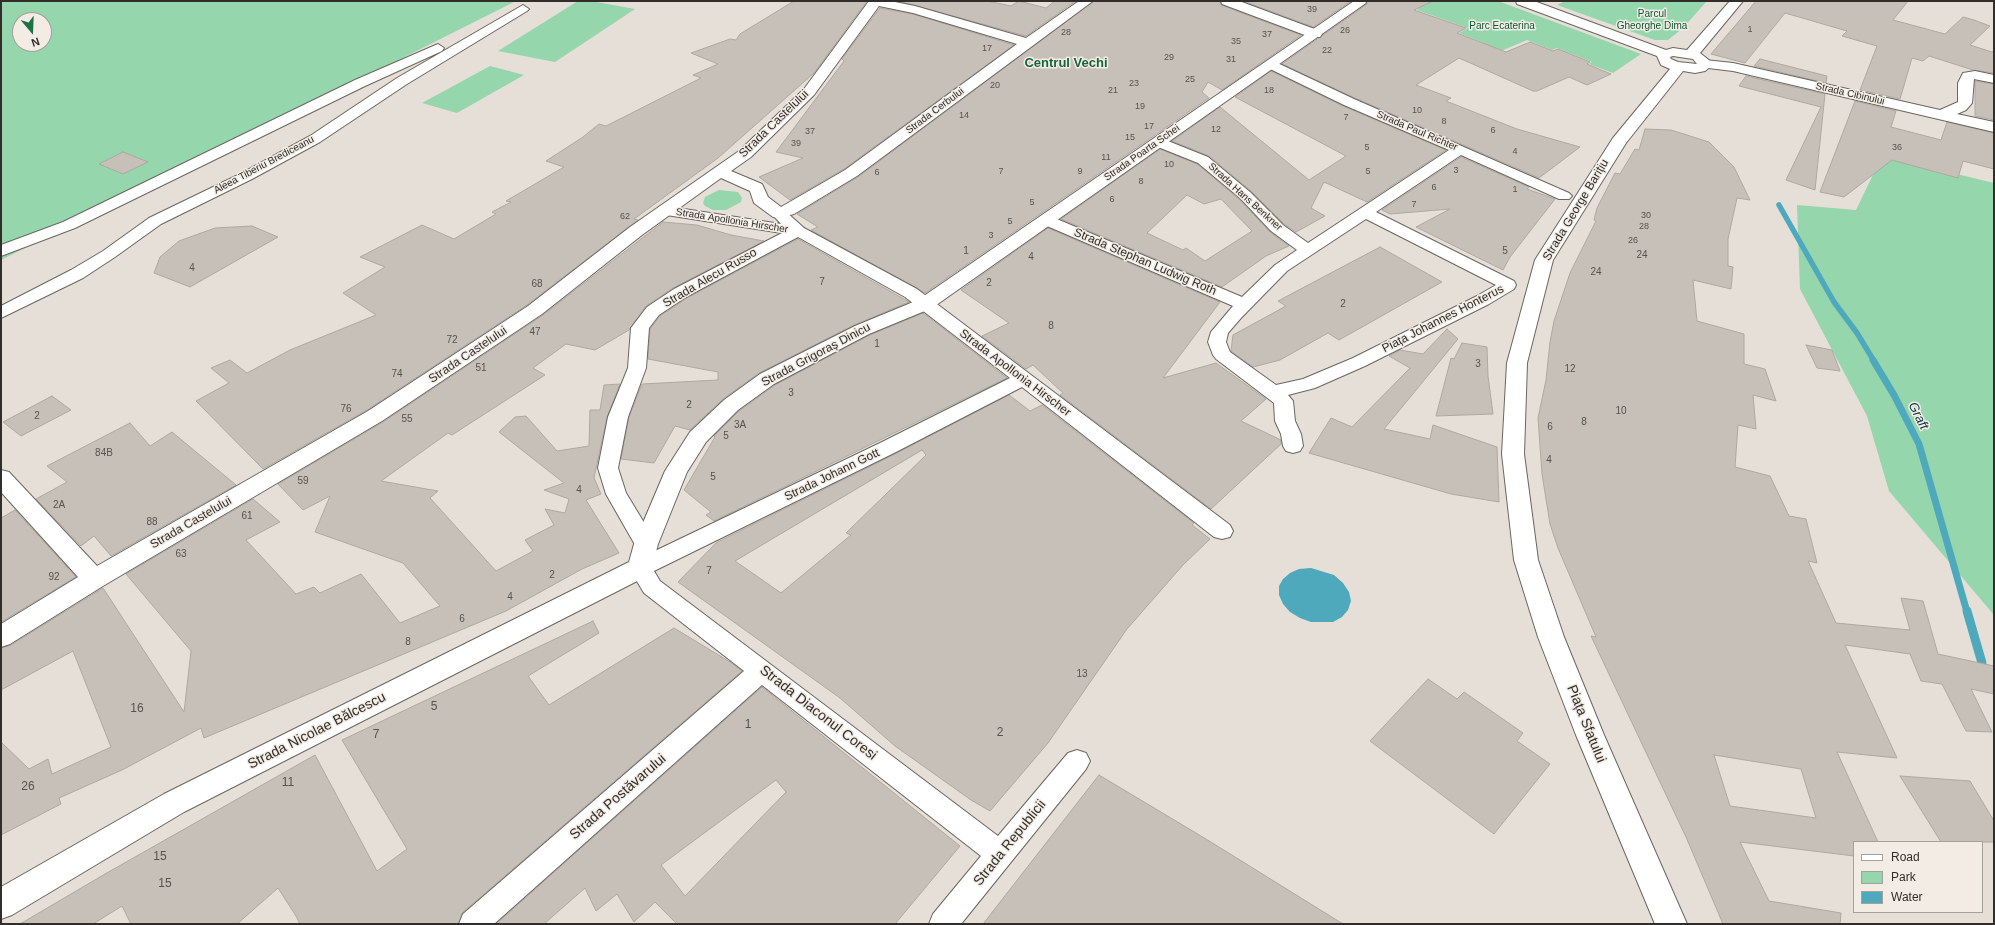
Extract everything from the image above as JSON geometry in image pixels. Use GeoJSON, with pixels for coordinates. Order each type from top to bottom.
{"type":"FeatureCollection","features":[{"type":"Feature","properties":{"kind":"street"},"geometry":{"type":"LineString","coordinates":[[1,251],[69,225],[360,83],[524,9],[537,1]]}},
{"type":"Feature","properties":{"kind":"street"},"geometry":{"type":"LineString","coordinates":[[876,1],[915,10],[1027,43]]}},
{"type":"Feature","properties":{"kind":"street","name":"Strada Castelului"},"geometry":{"type":"LineString","coordinates":[[1,637],[94,580],[326,445],[427,382],[535,310],[665,211],[745,154],[809,92],[876,1]]}},
{"type":"Feature","properties":{"kind":"street","name":"Strada Cerbului"},"geometry":{"type":"LineString","coordinates":[[779,213],[820,193],[851,173],[1027,43],[1087,1]]}},
{"type":"Feature","properties":{"kind":"street"},"geometry":{"type":"LineString","coordinates":[[1227,1],[1315,34]]}},
{"type":"Feature","properties":{"kind":"street"},"geometry":{"type":"LineString","coordinates":[[1522,1],[1665,54],[1679,52],[1691,54],[1701,59],[1705,64],[1700,68],[1695,69],[1679,67],[1666,62],[1663,57],[1665,54]]}},
{"type":"Feature","properties":{"kind":"street"},"geometry":{"type":"LineString","coordinates":[[1691,54],[1738,1]]}},
{"type":"Feature","properties":{"kind":"street","name":"Strada Poarta Schei"},"geometry":{"type":"LineString","coordinates":[[925,304],[1360,3]]}},
{"type":"Feature","properties":{"kind":"street","name":"Aleea Tiberiu Brediceanu"},"geometry":{"type":"LineString","coordinates":[[1,313],[109,254],[155,220],[247,176],[315,139],[402,81],[524,9]]}},
{"type":"Feature","properties":{"kind":"street","name":"Strada Paul Richter"},"geometry":{"type":"LineString","coordinates":[[1271,64],[1349,102],[1460,149],[1564,196]]}},
{"type":"Feature","properties":{"kind":"street","name":"Strada Cibinului"},"geometry":{"type":"LineString","coordinates":[[1705,64],[1733,67],[1994,128]]}},
{"type":"Feature","properties":{"kind":"street","name":"Strada George Barițiu"},"geometry":{"type":"LineString","coordinates":[[1520,518],[1513,454],[1517,363],[1544,260],[1619,141],[1679,67]]}},
{"type":"Feature","properties":{"kind":"street"},"geometry":{"type":"LineString","coordinates":[[1940,115],[1961,107],[1965,103],[1964,83],[1968,76],[1975,75],[1994,78]]}},
{"type":"Feature","properties":{"kind":"street","name":"Strada Hans Benkner"},"geometry":{"type":"LineString","coordinates":[[1158,142],[1204,160],[1245,195],[1277,228],[1307,250]]}},
{"type":"Feature","properties":{"kind":"street"},"geometry":{"type":"LineString","coordinates":[[1293,446],[1291,434],[1285,421],[1282,409],[1284,401],[1274,392],[1222,355],[1217,342],[1220,332],[1244,304],[1281,268],[1460,149]]}},
{"type":"Feature","properties":{"kind":"street","name":"Strada Apollonia Hirscher"},"geometry":{"type":"LineString","coordinates":[[720,172],[756,188],[760,199],[779,213],[798,231],[911,293],[1222,531]]}},
{"type":"Feature","properties":{"kind":"street","name":"Strada Apollonia Hirscher"},"geometry":{"type":"LineString","coordinates":[[665,211],[798,231]]}},
{"type":"Feature","properties":{"kind":"street","name":"Piața Johannes Honterus"},"geometry":{"type":"LineString","coordinates":[[1274,392],[1308,384],[1359,362],[1508,285],[1365,212]]}},
{"type":"Feature","properties":{"kind":"street","name":"Strada Stephan Ludwig Roth"},"geometry":{"type":"LineString","coordinates":[[1046,220],[1244,304]]}},
{"type":"Feature","properties":{"kind":"street","name":"Strada Alecu Russo"},"geometry":{"type":"LineString","coordinates":[[643,556],[616,494],[608,468],[618,417],[637,368],[640,328],[653,311],[680,292],[798,231]]}},
{"type":"Feature","properties":{"kind":"street","name":"Strada Grigoraș Dinicu"},"geometry":{"type":"LineString","coordinates":[[643,556],[676,471],[698,437],[731,405],[767,379],[862,330],[925,304]]}},
{"type":"Feature","properties":{"kind":"street","name":"Strada Johann Gott"},"geometry":{"type":"LineString","coordinates":[[643,556],[887,448],[1023,379]]}},
{"type":"Feature","properties":{"kind":"street"},"geometry":{"type":"LineString","coordinates":[[1,478],[94,580]]}},
{"type":"Feature","properties":{"kind":"street","name":"Piața Sfatului"},"geometry":{"type":"LineString","coordinates":[[1520,518],[1526,560],[1551,636],[1590,735],[1671,924]]}},
{"type":"Feature","properties":{"kind":"street","name":"Strada Diaconul Coresi"},"geometry":{"type":"LineString","coordinates":[[643,556],[652,587],[1000,854]]}},
{"type":"Feature","properties":{"kind":"street","name":"Strada Nicolae Bălcescu"},"geometry":{"type":"LineString","coordinates":[[1,904],[174,803],[643,556]]}},
{"type":"Feature","properties":{"kind":"street","name":"Strada Postăvarului"},"geometry":{"type":"LineString","coordinates":[[473,924],[762,670]]}},
{"type":"Feature","properties":{"kind":"street","name":"Strada Republicii"},"geometry":{"type":"LineString","coordinates":[[942,924],[1077,761]]}},
{"type":"Feature","properties":{"kind":"green space"},"geometry":{"type":"Polygon","coordinates":[[[1,1],[516,1],[1,260],[1,1]]]}},
{"type":"Feature","properties":{"kind":"green space"},"geometry":{"type":"Polygon","coordinates":[[[578,1],[591,1],[635,9],[555,62],[498,51],[578,1]]]}},
{"type":"Feature","properties":{"kind":"green space","name":"Parc Ecaterina"},"geometry":{"type":"Polygon","coordinates":[[[1391,1],[1498,1],[1641,54],[1613,73],[1589,64],[1592,62],[1557,48],[1552,50],[1527,40],[1501,51],[1470,53],[1484,43],[1459,33],[1468,28],[1417,10],[1419,8],[1391,1]]]}},
{"type":"Feature","properties":{"kind":"green space","name":"Parcul Gheorghe Dima"},"geometry":{"type":"Polygon","coordinates":[[[1565,1],[1707,1],[1683,28],[1668,40],[1655,40],[1557,5],[1565,1]]]}},
{"type":"Feature","properties":{"kind":"green space"},"geometry":{"type":"Polygon","coordinates":[[[490,66],[524,75],[457,113],[422,103],[490,66]]]}},
{"type":"Feature","properties":{"kind":"green space"},"geometry":{"type":"Polygon","coordinates":[[[1882,156],[1994,183],[1994,615],[1889,491],[1867,416],[1800,289],[1797,205],[1856,210],[1882,156]]]}},
{"type":"Feature","properties":{"kind":"green space"},"geometry":{"type":"Polygon","coordinates":[[[719,190],[738,192],[742,198],[741,202],[726,210],[713,210],[705,206],[703,203],[705,197],[719,190]]]}},
{"type":"Feature","properties":{"kind":"water"},"geometry":{"type":"Polygon","coordinates":[[[1311,568],[1334,575],[1343,583],[1349,592],[1351,601],[1348,610],[1342,617],[1333,622],[1311,622],[1300,618],[1290,612],[1283,604],[1279,595],[1279,586],[1283,579],[1290,573],[1299,569],[1311,568]]]}},
{"type":"Feature","properties":{"kind":"building"},"geometry":{"type":"Polygon","coordinates":[[[794,1],[867,1],[814,73],[718,158],[634,219],[638,220],[527,305],[367,410],[263,469],[196,401],[229,383],[211,368],[230,360],[247,373],[290,350],[376,315],[343,293],[385,267],[360,257],[422,225],[454,239],[496,214],[492,212],[511,202],[506,201],[564,167],[546,161],[583,137],[599,124],[606,126],[701,78],[693,75],[718,64],[691,53],[730,39],[736,40],[740,34],[794,1]]]}},
{"type":"Feature","properties":{"kind":"building"},"geometry":{"type":"Polygon","coordinates":[[[898,1],[987,1],[1011,6],[1019,1],[1046,8],[1055,1],[1076,1],[1026,36],[898,1]]]}},
{"type":"Feature","properties":{"kind":"building"},"geometry":{"type":"Polygon","coordinates":[[[1094,1],[1220,1],[1221,5],[1301,35],[1222,90],[1208,82],[1202,92],[1209,98],[925,293],[811,230],[818,227],[797,214],[858,177],[1094,1]]]}},
{"type":"Feature","properties":{"kind":"building"},"geometry":{"type":"Polygon","coordinates":[[[1243,1],[1351,1],[1313,27],[1243,1]]]}},
{"type":"Feature","properties":{"kind":"building"},"geometry":{"type":"Polygon","coordinates":[[[1367,1],[1433,1],[1414,10],[1466,28],[1457,33],[1506,52],[1530,42],[1553,51],[1558,49],[1590,62],[1587,64],[1611,74],[1587,85],[1569,77],[1537,91],[1533,91],[1459,58],[1416,85],[1451,98],[1446,101],[1517,129],[1580,147],[1539,178],[1355,98],[1282,64],[1367,4],[1367,1]]]}},
{"type":"Feature","properties":{"kind":"building"},"geometry":{"type":"Polygon","coordinates":[[[1756,1],[1908,1],[1893,20],[1945,34],[1963,17],[1974,20],[1990,26],[1970,45],[1992,52],[1994,50],[1994,73],[1973,70],[1929,56],[1923,61],[1912,58],[1900,99],[1860,90],[1877,46],[1842,36],[1847,31],[1785,13],[1745,63],[1711,54],[1756,1]]]}},
{"type":"Feature","properties":{"kind":"building"},"geometry":{"type":"Polygon","coordinates":[[[880,8],[913,14],[1014,45],[844,169],[790,200],[759,177],[803,158],[776,152],[844,61],[842,59],[880,8]]]}},
{"type":"Feature","properties":{"kind":"building"},"geometry":{"type":"Polygon","coordinates":[[[1760,59],[1827,76],[1826,83],[1754,66],[1760,59]]]}},
{"type":"Feature","properties":{"kind":"building"},"geometry":{"type":"Polygon","coordinates":[[[1271,71],[1343,106],[1446,150],[1367,202],[1324,182],[1311,208],[1325,216],[1296,232],[1284,224],[1251,191],[1209,156],[1172,141],[1220,107],[1309,180],[1346,156],[1235,97],[1271,71]]]}},
{"type":"Feature","properties":{"kind":"building"},"geometry":{"type":"Polygon","coordinates":[[[1746,76],[1825,94],[1815,190],[1786,180],[1821,107],[1739,86],[1746,76]]]}},
{"type":"Feature","properties":{"kind":"building"},"geometry":{"type":"Polygon","coordinates":[[[1975,81],[1994,84],[1994,120],[1975,116],[1975,81]]]}},
{"type":"Feature","properties":{"kind":"building"},"geometry":{"type":"Polygon","coordinates":[[[1855,101],[1896,111],[1891,127],[1941,140],[1947,122],[1994,133],[1994,169],[1963,161],[1958,178],[1892,160],[1844,197],[1820,192],[1855,101]]]}},
{"type":"Feature","properties":{"kind":"building"},"geometry":{"type":"Polygon","coordinates":[[[1645,129],[1671,130],[1709,142],[1734,167],[1750,200],[1737,198],[1728,239],[1728,266],[1733,267],[1731,289],[1693,280],[1697,321],[1744,334],[1744,364],[1765,369],[1776,401],[1753,395],[1756,429],[1738,425],[1735,467],[1770,476],[1789,516],[1806,519],[1817,563],[1808,561],[1836,623],[1910,630],[1901,598],[1923,601],[1938,654],[1994,666],[1994,694],[1971,689],[1992,732],[1966,731],[1942,684],[1921,681],[1910,654],[1845,645],[1897,758],[1837,752],[1878,841],[1853,841],[1853,856],[1740,842],[1769,901],[1841,913],[1840,924],[1723,924],[1686,837],[1591,636],[1596,637],[1558,548],[1550,524],[1542,474],[1538,418],[1546,380],[1554,321],[1570,273],[1596,221],[1594,220],[1597,208],[1615,173],[1620,174],[1635,149],[1639,150],[1645,129]],[[1714,755],[1730,806],[1816,818],[1801,769],[1714,755]]]}},
{"type":"Feature","properties":{"kind":"building"},"geometry":{"type":"Polygon","coordinates":[[[1160,149],[1197,164],[1239,199],[1270,232],[1289,246],[1266,256],[1222,287],[1061,219],[1160,149]],[[1187,195],[1147,233],[1183,250],[1186,248],[1205,261],[1252,231],[1221,199],[1204,204],[1187,195]]]}},
{"type":"Feature","properties":{"kind":"building"},"geometry":{"type":"Polygon","coordinates":[[[123,152],[148,162],[123,174],[99,164],[123,152]]]}},
{"type":"Feature","properties":{"kind":"building"},"geometry":{"type":"Polygon","coordinates":[[[1461,157],[1529,187],[1527,189],[1555,199],[1510,257],[1503,270],[1416,227],[1450,209],[1390,214],[1382,210],[1461,157]]]}},
{"type":"Feature","properties":{"kind":"building"},"geometry":{"type":"Polygon","coordinates":[[[663,222],[697,225],[731,235],[764,241],[673,288],[646,306],[629,330],[595,350],[566,344],[533,368],[545,375],[452,435],[448,433],[381,481],[438,491],[430,498],[496,571],[533,551],[525,540],[554,525],[545,509],[565,513],[569,499],[544,490],[564,483],[499,432],[515,417],[526,416],[557,451],[589,446],[590,410],[600,410],[604,385],[620,384],[607,417],[594,478],[601,494],[586,500],[619,553],[582,569],[506,611],[204,738],[201,728],[122,770],[59,798],[61,804],[1,835],[1,742],[29,769],[48,759],[52,774],[111,747],[73,651],[1,690],[1,648],[11,645],[103,588],[184,712],[191,651],[126,574],[253,499],[280,522],[246,540],[296,594],[314,587],[320,593],[361,574],[400,623],[440,606],[403,563],[315,532],[330,496],[303,510],[278,484],[383,422],[543,315],[663,222]]]}},
{"type":"Feature","properties":{"kind":"building"},"geometry":{"type":"Polygon","coordinates":[[[252,226],[278,237],[190,287],[154,273],[160,257],[179,241],[215,228],[252,226]]]}},
{"type":"Feature","properties":{"kind":"building"},"geometry":{"type":"Polygon","coordinates":[[[1048,228],[1220,302],[1163,378],[1216,363],[1266,399],[1241,421],[1281,440],[1281,444],[1211,509],[1060,395],[1063,393],[1033,365],[1026,369],[982,336],[1009,323],[961,290],[1048,228]]]}},
{"type":"Feature","properties":{"kind":"building"},"geometry":{"type":"Polygon","coordinates":[[[798,239],[909,302],[854,325],[759,373],[723,399],[690,430],[675,426],[654,463],[621,459],[629,417],[642,384],[718,380],[718,372],[648,359],[650,329],[660,316],[687,298],[798,239]]]}},
{"type":"Feature","properties":{"kind":"building"},"geometry":{"type":"Polygon","coordinates":[[[1380,247],[1442,282],[1339,340],[1328,333],[1280,360],[1253,367],[1231,351],[1233,335],[1286,306],[1278,301],[1380,247]]]}},
{"type":"Feature","properties":{"kind":"building"},"geometry":{"type":"Polygon","coordinates":[[[923,313],[1007,378],[714,521],[706,515],[711,512],[684,490],[715,437],[714,436],[739,411],[775,385],[870,335],[923,313]]]}},
{"type":"Feature","properties":{"kind":"building"},"geometry":{"type":"Polygon","coordinates":[[[1447,329],[1458,339],[1384,429],[1430,439],[1433,425],[1497,447],[1499,502],[1451,494],[1309,453],[1331,418],[1352,427],[1410,368],[1389,356],[1400,350],[1423,354],[1447,329]]]}},
{"type":"Feature","properties":{"kind":"building"},"geometry":{"type":"Polygon","coordinates":[[[1462,343],[1487,347],[1488,376],[1493,414],[1436,416],[1451,358],[1454,359],[1462,343]]]}},
{"type":"Feature","properties":{"kind":"building"},"geometry":{"type":"Polygon","coordinates":[[[1806,345],[1832,350],[1840,371],[1817,368],[1806,345]]]}},
{"type":"Feature","properties":{"kind":"building"},"geometry":{"type":"Polygon","coordinates":[[[1009,395],[1030,411],[1042,405],[1194,523],[1192,525],[1210,539],[1183,565],[1127,629],[1048,743],[990,811],[971,800],[895,746],[840,698],[678,582],[716,543],[895,454],[1009,395]],[[922,450],[735,561],[781,593],[851,535],[846,533],[926,455],[922,450]]]}},
{"type":"Feature","properties":{"kind":"building"},"geometry":{"type":"Polygon","coordinates":[[[52,396],[71,410],[21,436],[3,422],[52,396]]]}},
{"type":"Feature","properties":{"kind":"building"},"geometry":{"type":"Polygon","coordinates":[[[130,423],[150,446],[172,432],[236,485],[111,556],[94,536],[81,546],[36,499],[67,482],[47,466],[130,423]]]}},
{"type":"Feature","properties":{"kind":"building"},"geometry":{"type":"Polygon","coordinates":[[[15,510],[76,577],[1,622],[1,518],[15,510]]]}},
{"type":"Feature","properties":{"kind":"building"},"geometry":{"type":"Polygon","coordinates":[[[593,621],[599,633],[528,676],[549,705],[674,628],[742,671],[462,913],[458,924],[300,924],[278,888],[237,924],[131,924],[122,906],[93,924],[20,924],[315,755],[377,871],[407,849],[342,740],[593,621]]]}},
{"type":"Feature","properties":{"kind":"building"},"geometry":{"type":"Polygon","coordinates":[[[1428,679],[1457,699],[1464,692],[1523,733],[1517,741],[1550,764],[1494,834],[1370,741],[1428,679]]]}},
{"type":"Feature","properties":{"kind":"building"},"geometry":{"type":"Polygon","coordinates":[[[762,687],[960,846],[895,924],[677,924],[655,902],[634,922],[617,894],[596,911],[585,888],[544,924],[496,924],[762,687]],[[776,780],[661,865],[685,896],[786,792],[776,780]]]}},
{"type":"Feature","properties":{"kind":"building"},"geometry":{"type":"Polygon","coordinates":[[[1099,775],[1206,839],[1343,924],[983,924],[1099,775]]]}},
{"type":"Feature","properties":{"kind":"building"},"geometry":{"type":"Polygon","coordinates":[[[1900,776],[1970,781],[1994,821],[1994,842],[1940,841],[1900,776]]]}},
{"type":"Feature","properties":{"kind":"waterway","name":"Graft"},"geometry":{"type":"LineString","coordinates":[[1779,205],[1834,302],[1857,333],[1874,361]]}},
{"type":"Feature","properties":{"kind":"waterway","name":"Graft"},"geometry":{"type":"LineString","coordinates":[[1873,360],[1894,395],[1919,444],[1967,612]]}},
{"type":"Feature","properties":{"kind":"waterway","name":"Graft"},"geometry":{"type":"LineString","coordinates":[[1967,611],[1982,663]]}},
{"type":"Feature","properties":{"kind":"district","name":"Centrul Vechi"},"geometry":{"type":"Point","coordinates":[1066,63]}}]}
